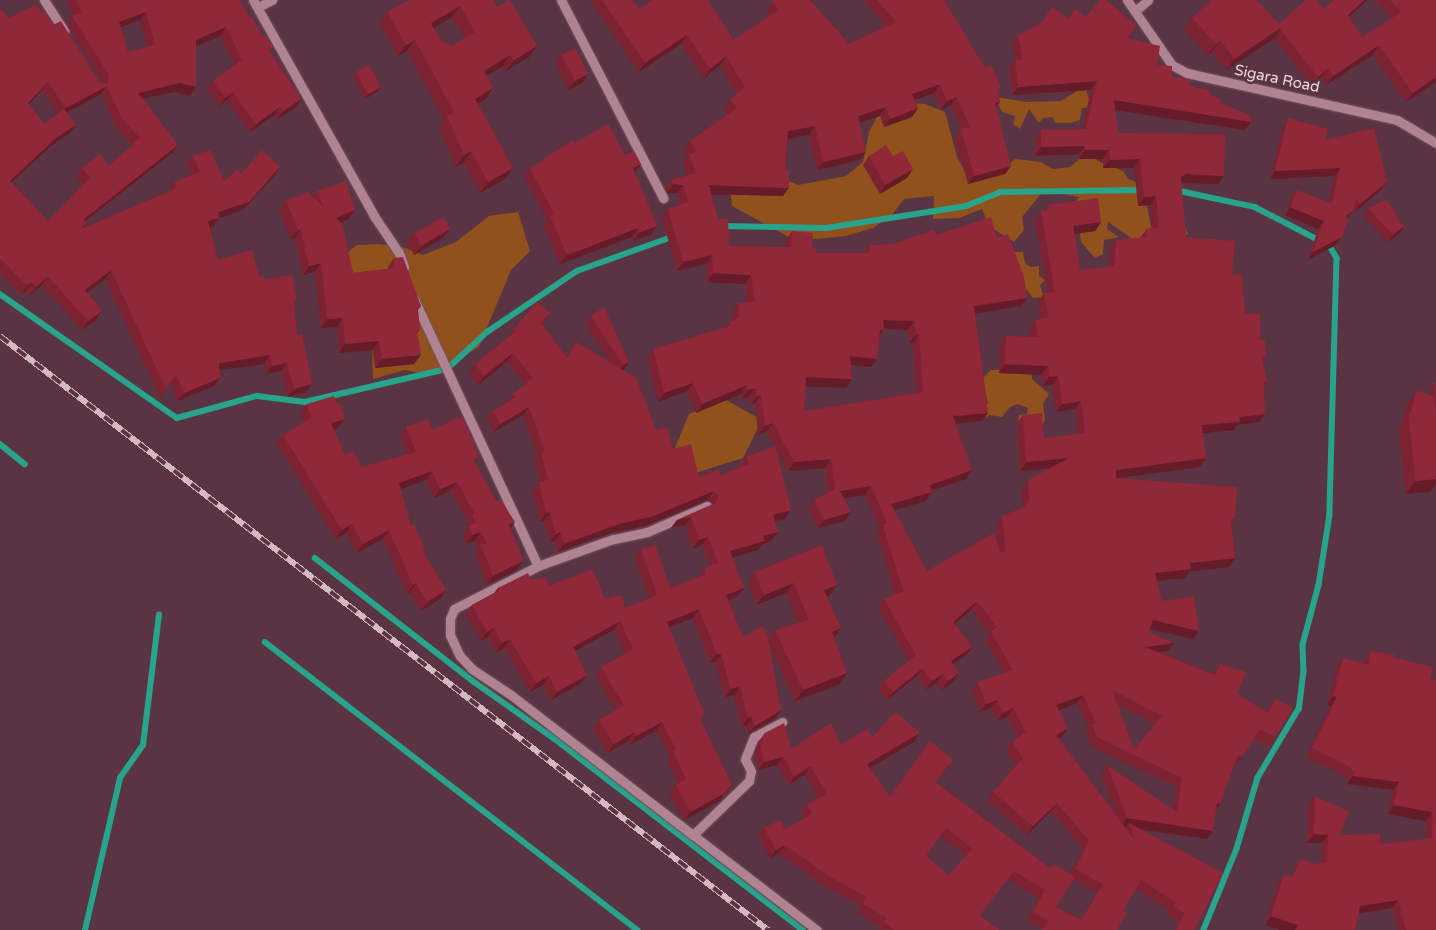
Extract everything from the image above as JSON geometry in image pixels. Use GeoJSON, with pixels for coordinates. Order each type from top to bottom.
{"type":"FeatureCollection","features":[{"type":"Feature","properties":{"kind":"street"},"geometry":{"type":"LineString","coordinates":[[44,0],[70,41]]}},
{"type":"Feature","properties":{"kind":"street"},"geometry":{"type":"LineString","coordinates":[[272,0],[256,4],[374,216],[399,253],[408,280]]}},
{"type":"Feature","properties":{"kind":"street"},"geometry":{"type":"LineString","coordinates":[[562,0],[663,198]]}},
{"type":"Feature","properties":{"kind":"street","name":"Sigara Road"},"geometry":{"type":"LineString","coordinates":[[1126,0],[1172,65],[1187,73],[1398,120],[1436,143]]}},
{"type":"Feature","properties":{"kind":"street"},"geometry":{"type":"LineString","coordinates":[[1135,11],[1148,0]]}},
{"type":"Feature","properties":{"kind":"street"},"geometry":{"type":"LineString","coordinates":[[411,290],[538,566]]}},
{"type":"Feature","properties":{"kind":"street"},"geometry":{"type":"LineString","coordinates":[[707,506],[647,532],[613,539],[538,566],[454,608],[450,619],[450,635],[460,656],[472,669],[511,695],[817,930]]}},
{"type":"Feature","properties":{"kind":"street"},"geometry":{"type":"LineString","coordinates":[[693,835],[749,781],[751,771],[745,759],[754,737],[782,722]]}},
{"type":"Feature","properties":{"kind":"shaded area"},"geometry":{"type":"Polygon","coordinates":[[[1085,86],[1091,107],[1082,108],[1080,120],[1070,123],[1055,123],[1053,117],[1043,118],[1039,123],[1029,109],[1020,129],[1013,124],[1015,116],[1002,112],[995,97],[1027,102],[1061,101],[1085,86]]]}},
{"type":"Feature","properties":{"kind":"shaded area"},"geometry":{"type":"Polygon","coordinates":[[[910,103],[925,104],[945,112],[957,157],[967,175],[1002,171],[1015,159],[1041,162],[1053,169],[1070,167],[1089,151],[1098,161],[1123,171],[1128,179],[1143,184],[1151,227],[1165,230],[1185,227],[1188,234],[1135,245],[1130,237],[1108,222],[1107,229],[1119,237],[1104,240],[1103,254],[1095,258],[1081,242],[1076,201],[1079,197],[1044,190],[1022,217],[1024,230],[1014,242],[989,226],[982,209],[959,218],[933,219],[934,196],[904,199],[892,215],[873,228],[846,236],[817,239],[787,236],[732,206],[730,189],[782,178],[798,185],[846,176],[863,162],[869,132],[878,115],[910,103]]]}},
{"type":"Feature","properties":{"kind":"shaded area"},"geometry":{"type":"Polygon","coordinates":[[[518,212],[530,251],[511,270],[479,347],[430,375],[405,370],[373,379],[372,339],[343,256],[357,245],[378,244],[402,247],[423,255],[456,242],[489,216],[518,212]]]}},
{"type":"Feature","properties":{"kind":"shaded area"},"geometry":{"type":"Polygon","coordinates":[[[999,252],[1023,252],[1025,263],[1031,267],[1039,266],[1039,276],[1045,280],[1040,285],[1044,297],[1033,298],[999,252]]]}},
{"type":"Feature","properties":{"kind":"shaded area"},"geometry":{"type":"Polygon","coordinates":[[[1031,369],[1032,379],[1049,394],[1043,404],[1045,420],[1039,429],[1018,421],[1019,415],[1027,414],[1028,408],[1018,404],[1010,407],[1002,417],[990,415],[978,422],[988,403],[982,379],[991,370],[1031,369]]]}},
{"type":"Feature","properties":{"kind":"shaded area"},"geometry":{"type":"Polygon","coordinates":[[[726,400],[762,420],[743,458],[695,473],[670,460],[689,414],[726,400]]]}},
{"type":"Feature","properties":{"kind":"building"},"geometry":{"type":"Polygon","coordinates":[[[76,0],[240,0],[250,18],[252,17],[262,37],[265,35],[273,47],[269,50],[301,99],[282,112],[280,107],[256,124],[233,92],[225,98],[213,81],[242,60],[226,27],[196,40],[196,87],[180,83],[138,93],[178,145],[84,219],[86,223],[79,230],[177,188],[174,182],[200,172],[193,156],[210,150],[224,181],[237,170],[241,174],[262,150],[280,167],[249,202],[218,212],[219,218],[208,221],[218,260],[252,250],[259,276],[263,276],[264,280],[292,275],[297,300],[294,300],[297,335],[302,334],[312,384],[294,389],[287,363],[272,366],[270,355],[219,363],[220,378],[184,393],[176,374],[166,389],[111,270],[85,290],[102,311],[88,321],[48,276],[36,287],[32,282],[28,285],[0,258],[0,10],[2,9],[8,18],[37,5],[42,14],[45,12],[53,25],[61,21],[99,82],[107,84],[109,75],[72,16],[82,12],[76,0]],[[146,12],[119,22],[128,52],[155,45],[146,12]],[[48,82],[28,103],[44,124],[64,109],[76,125],[57,137],[10,181],[48,221],[90,178],[82,168],[100,154],[109,166],[140,138],[122,118],[107,86],[66,108],[48,82]]]}},
{"type":"Feature","properties":{"kind":"building"},"geometry":{"type":"Polygon","coordinates":[[[409,0],[493,0],[497,7],[510,0],[537,46],[514,60],[510,55],[484,71],[493,88],[475,99],[513,168],[488,182],[471,151],[464,155],[447,116],[454,112],[415,40],[406,45],[387,12],[409,0]],[[460,6],[431,23],[439,38],[451,46],[475,32],[460,6]]]}},
{"type":"Feature","properties":{"kind":"building"},"geometry":{"type":"Polygon","coordinates":[[[602,0],[632,0],[639,9],[653,0],[708,0],[733,40],[779,10],[772,2],[774,0],[810,0],[849,44],[896,22],[877,0],[944,0],[985,68],[991,65],[1001,88],[997,89],[1000,102],[995,103],[1011,166],[974,176],[961,129],[970,127],[957,97],[947,101],[940,84],[912,94],[918,108],[890,119],[886,107],[858,116],[866,152],[823,162],[815,126],[788,131],[785,170],[789,170],[789,188],[709,185],[718,219],[728,219],[729,246],[791,247],[792,231],[813,233],[812,248],[816,248],[816,253],[869,253],[869,245],[892,244],[934,230],[936,235],[991,217],[997,238],[1008,234],[1024,277],[1027,298],[974,306],[988,413],[953,416],[972,470],[930,485],[932,492],[891,504],[927,571],[994,533],[1000,552],[1006,551],[1002,516],[1024,507],[1029,500],[1028,480],[1069,458],[1026,462],[1023,415],[1042,413],[1044,438],[1085,433],[1081,401],[1062,404],[1058,376],[1049,377],[1048,366],[1005,364],[1006,336],[1038,337],[1035,320],[1048,317],[1044,293],[1055,292],[1041,211],[1049,210],[1048,205],[1098,198],[1101,222],[1073,226],[1080,270],[1114,266],[1116,240],[1147,237],[1147,229],[1159,228],[1156,196],[1144,197],[1140,159],[1110,160],[1109,150],[1085,150],[1085,146],[1041,147],[1041,130],[1086,129],[1097,81],[1018,87],[1015,60],[1023,59],[1018,35],[1041,23],[1052,7],[1069,19],[1075,9],[1086,17],[1100,0],[1106,0],[1137,26],[1127,38],[1160,46],[1157,65],[1172,66],[1172,77],[1190,79],[1189,86],[1211,90],[1210,95],[1221,99],[1220,103],[1252,116],[1251,122],[1114,100],[1118,133],[1225,134],[1224,176],[1186,174],[1181,177],[1186,237],[1235,241],[1232,275],[1242,274],[1245,314],[1260,314],[1260,340],[1265,340],[1266,356],[1262,357],[1267,382],[1264,382],[1265,414],[1239,417],[1240,422],[1202,425],[1206,458],[1116,470],[1116,478],[1237,487],[1235,519],[1231,519],[1235,558],[1190,563],[1191,569],[1155,573],[1162,601],[1194,596],[1199,631],[1153,620],[1149,632],[1174,643],[1145,647],[1215,675],[1220,664],[1246,672],[1237,694],[1268,713],[1275,699],[1293,708],[1275,737],[1260,729],[1242,757],[1238,754],[1220,804],[1217,803],[1213,831],[1127,818],[1107,765],[1177,812],[1182,778],[1097,737],[1092,724],[1096,723],[1083,695],[1056,705],[1068,728],[1056,735],[1136,842],[1129,823],[1223,873],[1194,930],[1176,930],[1185,913],[1173,906],[1176,903],[1141,880],[1123,910],[1127,913],[1117,930],[1042,930],[1048,921],[1033,912],[1045,890],[1014,871],[979,916],[1000,930],[894,930],[884,922],[887,918],[863,904],[867,897],[830,877],[785,845],[776,850],[764,828],[780,820],[785,829],[812,814],[807,804],[827,794],[811,766],[795,776],[783,757],[764,762],[760,746],[765,733],[784,723],[791,749],[831,723],[841,745],[867,729],[872,738],[895,712],[920,733],[867,764],[890,797],[930,741],[953,760],[935,782],[1050,868],[1054,864],[1075,877],[1056,907],[1081,920],[1103,884],[1075,869],[1089,841],[1057,803],[1033,826],[993,792],[1023,758],[1012,742],[1026,732],[1013,708],[1003,713],[997,700],[986,704],[978,682],[1013,670],[991,632],[997,627],[977,601],[953,622],[972,647],[951,661],[959,673],[948,681],[943,674],[932,681],[923,668],[893,692],[884,681],[916,655],[884,599],[903,591],[883,525],[887,523],[871,486],[840,491],[851,512],[824,520],[814,500],[835,489],[831,459],[794,462],[773,423],[765,426],[761,395],[757,396],[756,388],[748,390],[747,385],[702,404],[693,383],[664,393],[653,349],[730,326],[730,322],[739,318],[738,303],[755,302],[751,275],[713,273],[712,255],[683,262],[668,209],[688,202],[683,185],[673,184],[671,180],[696,173],[689,155],[696,152],[690,141],[737,108],[730,100],[745,87],[726,56],[710,69],[687,35],[645,63],[602,0]],[[883,320],[884,329],[880,330],[877,359],[850,356],[852,379],[806,377],[804,411],[923,392],[919,334],[916,335],[914,321],[883,320]],[[1112,690],[1134,749],[1162,716],[1112,690]],[[946,827],[926,856],[949,875],[972,849],[946,827]]]}},
{"type":"Feature","properties":{"kind":"building"},"geometry":{"type":"Polygon","coordinates":[[[1211,0],[1256,0],[1282,27],[1234,59],[1220,40],[1216,44],[1192,18],[1211,0]]]}},
{"type":"Feature","properties":{"kind":"building"},"geometry":{"type":"Polygon","coordinates":[[[1306,0],[1316,0],[1324,9],[1334,0],[1364,0],[1348,15],[1362,37],[1401,12],[1390,0],[1436,0],[1436,77],[1413,93],[1379,45],[1333,76],[1328,68],[1318,77],[1280,29],[1282,27],[1279,24],[1306,0]]]}},
{"type":"Feature","properties":{"kind":"building"},"geometry":{"type":"Polygon","coordinates":[[[575,48],[588,74],[575,81],[562,55],[575,48]]]}},
{"type":"Feature","properties":{"kind":"building"},"geometry":{"type":"Polygon","coordinates":[[[369,65],[381,87],[368,94],[356,72],[369,65]]]}},
{"type":"Feature","properties":{"kind":"building"},"geometry":{"type":"Polygon","coordinates":[[[1288,118],[1328,129],[1325,140],[1374,128],[1387,182],[1360,204],[1356,199],[1353,210],[1346,216],[1348,220],[1342,237],[1313,252],[1324,221],[1290,207],[1297,190],[1332,204],[1340,168],[1275,171],[1288,118]]]}},
{"type":"Feature","properties":{"kind":"building"},"geometry":{"type":"Polygon","coordinates":[[[608,124],[625,155],[634,151],[641,164],[633,168],[657,226],[640,232],[638,228],[567,255],[550,216],[554,214],[530,168],[573,140],[575,143],[608,124]]]}},
{"type":"Feature","properties":{"kind":"building"},"geometry":{"type":"Polygon","coordinates":[[[886,145],[893,156],[903,151],[913,169],[885,185],[869,156],[886,145]]]}},
{"type":"Feature","properties":{"kind":"building"},"geometry":{"type":"Polygon","coordinates":[[[346,181],[355,210],[336,218],[343,225],[353,273],[394,268],[394,258],[403,257],[421,306],[417,307],[420,330],[417,330],[421,355],[382,359],[379,341],[345,344],[343,318],[327,319],[321,263],[309,266],[301,229],[298,230],[286,201],[308,192],[324,208],[317,191],[346,181]]]}},
{"type":"Feature","properties":{"kind":"building"},"geometry":{"type":"Polygon","coordinates":[[[1386,200],[1404,226],[1393,235],[1368,208],[1386,200]]]}},
{"type":"Feature","properties":{"kind":"building"},"geometry":{"type":"Polygon","coordinates":[[[443,217],[450,229],[421,246],[414,234],[443,217]]]}},
{"type":"Feature","properties":{"kind":"building"},"geometry":{"type":"Polygon","coordinates":[[[537,302],[550,313],[541,323],[567,358],[576,342],[636,378],[656,430],[667,427],[673,449],[691,444],[699,477],[718,470],[720,475],[749,464],[746,457],[775,446],[791,510],[773,515],[778,532],[763,536],[765,541],[730,551],[744,588],[726,595],[743,637],[762,626],[767,634],[781,710],[755,726],[752,717],[748,718],[740,686],[731,689],[721,654],[717,654],[699,609],[667,622],[705,716],[700,718],[732,785],[725,793],[690,812],[676,785],[686,779],[673,751],[676,749],[662,722],[636,736],[634,732],[614,744],[599,720],[624,705],[601,667],[633,649],[620,621],[573,647],[587,675],[557,692],[549,676],[536,683],[510,639],[502,643],[494,628],[487,632],[472,605],[499,591],[498,588],[528,573],[531,580],[546,577],[549,586],[593,569],[605,599],[622,595],[625,608],[657,595],[641,550],[655,544],[670,588],[706,574],[704,569],[718,563],[708,537],[699,540],[691,517],[677,520],[716,503],[719,495],[714,491],[651,517],[617,524],[564,544],[561,532],[556,534],[550,512],[546,513],[539,482],[548,480],[541,453],[545,452],[529,407],[500,424],[493,411],[516,397],[513,394],[533,378],[513,353],[484,376],[475,364],[515,332],[513,330],[537,302]]]}},
{"type":"Feature","properties":{"kind":"building"},"geometry":{"type":"Polygon","coordinates":[[[604,307],[629,362],[623,365],[591,316],[604,307]]]}},
{"type":"Feature","properties":{"kind":"building"},"geometry":{"type":"Polygon","coordinates":[[[1434,383],[1436,383],[1436,402],[1434,383]]]}},
{"type":"Feature","properties":{"kind":"building"},"geometry":{"type":"Polygon","coordinates":[[[1417,390],[1434,397],[1436,412],[1436,479],[1415,481],[1409,417],[1417,390]]]}},
{"type":"Feature","properties":{"kind":"building"},"geometry":{"type":"Polygon","coordinates":[[[334,396],[336,403],[339,402],[345,419],[331,423],[345,455],[354,451],[361,467],[416,452],[406,427],[428,419],[432,430],[462,416],[479,457],[473,459],[497,502],[501,500],[515,522],[509,524],[523,561],[493,576],[481,545],[487,543],[481,532],[472,535],[469,526],[476,523],[472,515],[475,514],[457,482],[440,489],[432,471],[399,483],[411,526],[414,524],[425,550],[423,551],[446,590],[427,602],[416,583],[413,585],[389,530],[363,544],[352,524],[342,530],[283,435],[311,418],[307,404],[334,396]]]}},
{"type":"Feature","properties":{"kind":"building"},"geometry":{"type":"Polygon","coordinates":[[[822,545],[837,585],[824,590],[841,628],[832,632],[847,673],[803,690],[775,630],[809,620],[794,583],[764,595],[755,572],[822,545]]]}},
{"type":"Feature","properties":{"kind":"building"},"geometry":{"type":"Polygon","coordinates":[[[1371,651],[1395,655],[1395,658],[1433,667],[1430,681],[1436,680],[1436,930],[1406,930],[1398,900],[1360,906],[1355,930],[1296,930],[1298,925],[1271,916],[1284,875],[1292,877],[1302,858],[1312,864],[1327,862],[1328,835],[1314,834],[1315,797],[1349,811],[1340,835],[1380,834],[1380,844],[1433,838],[1432,812],[1394,805],[1399,782],[1353,776],[1355,772],[1345,764],[1312,748],[1337,697],[1333,696],[1343,658],[1369,665],[1371,651]]]}},
{"type":"Feature","properties":{"kind":"waterway"},"geometry":{"type":"LineString","coordinates":[[722,226],[826,228],[966,206],[1000,192],[1144,190]]}},
{"type":"Feature","properties":{"kind":"waterway"},"geometry":{"type":"LineString","coordinates":[[1175,190],[1255,207],[1330,246],[1337,258],[1330,515],[1319,585],[1303,645],[1304,671],[1299,709],[1258,778],[1237,849],[1204,930]]}},
{"type":"Feature","properties":{"kind":"waterway"},"geometry":{"type":"LineString","coordinates":[[0,294],[177,418],[257,396],[305,402],[447,369],[487,332],[577,271],[675,236]]}},
{"type":"Feature","properties":{"kind":"waterway"},"geometry":{"type":"LineString","coordinates":[[0,444],[25,464]]}},
{"type":"Feature","properties":{"kind":"waterway"},"geometry":{"type":"LineString","coordinates":[[315,558],[473,681],[555,739],[803,930]]}},
{"type":"Feature","properties":{"kind":"waterway"},"geometry":{"type":"LineString","coordinates":[[85,930],[120,778],[143,745],[159,615]]}},
{"type":"Feature","properties":{"kind":"waterway"},"geometry":{"type":"LineString","coordinates":[[265,642],[638,930]]}},
{"type":"Feature","properties":{"kind":"railway"},"geometry":{"type":"LineString","coordinates":[[0,336],[768,930]]}}]}
